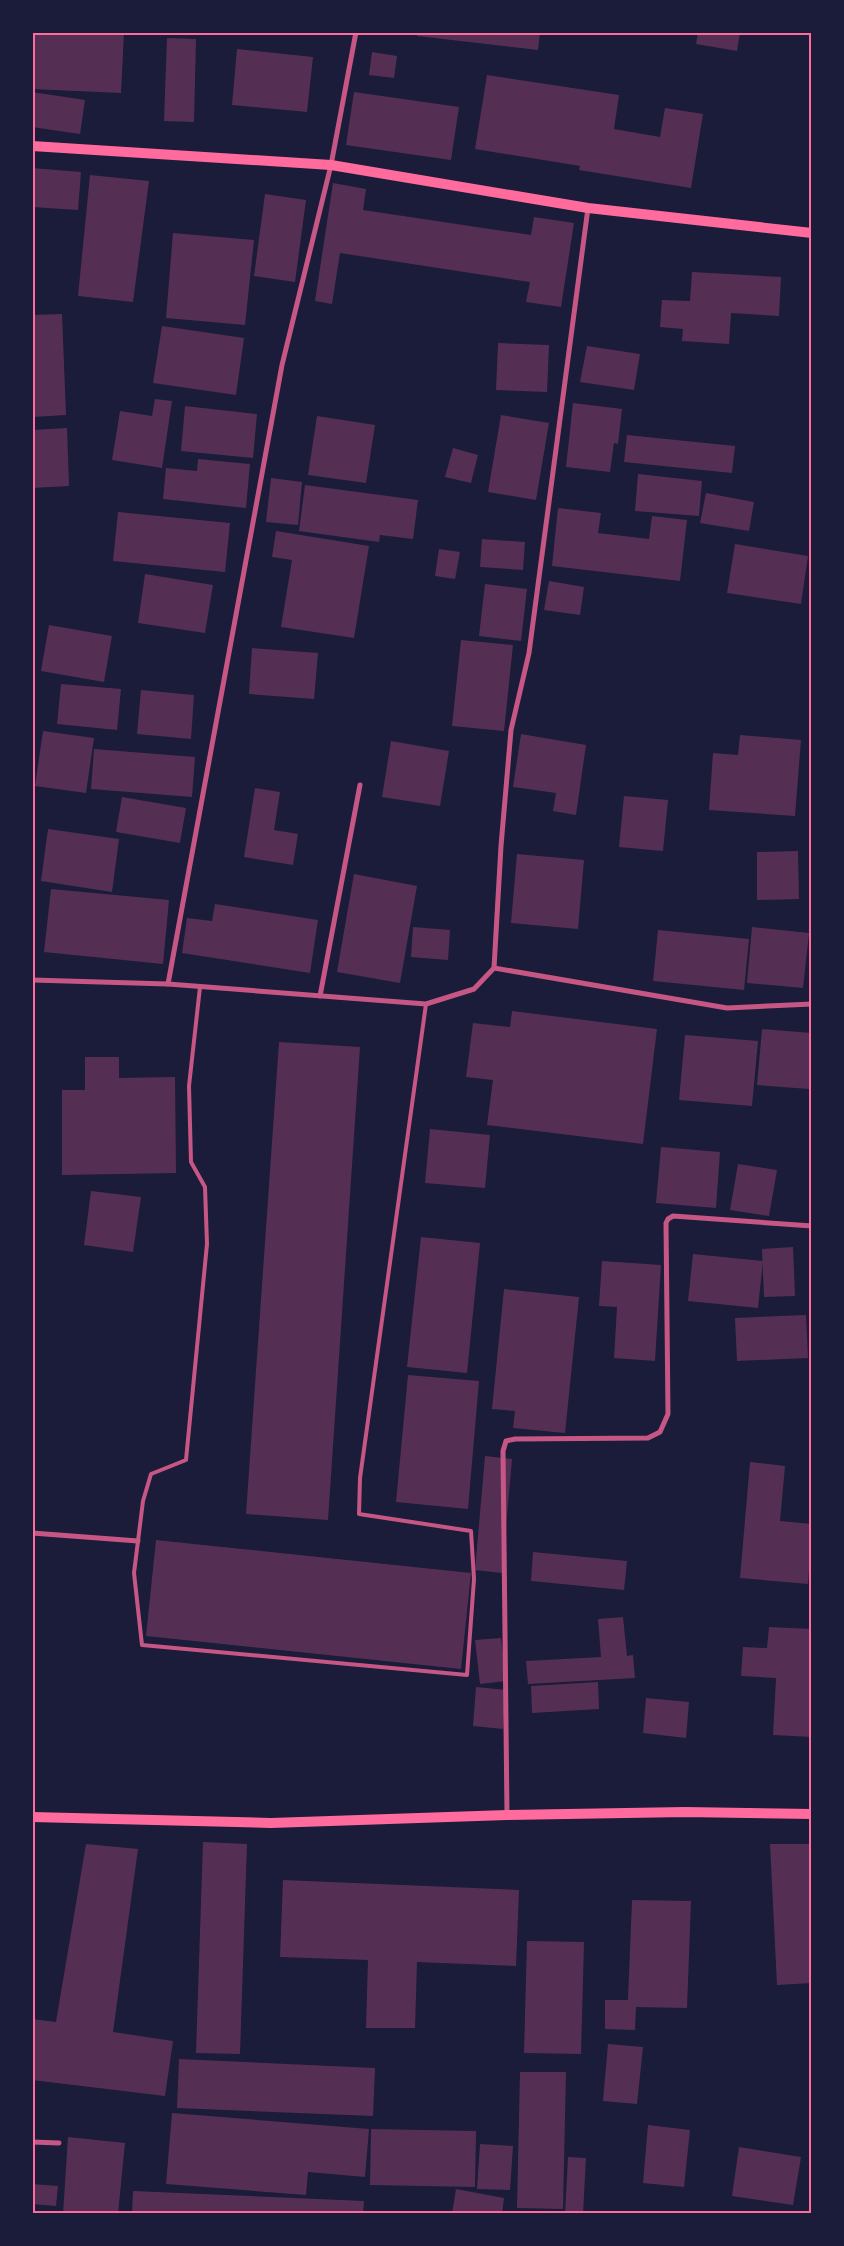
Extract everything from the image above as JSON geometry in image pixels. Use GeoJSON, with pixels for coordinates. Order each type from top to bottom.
{"type":"FeatureCollection","features":[{"type":"Feature","properties":{"kind":"main road"},"geometry":{"type":"LineString","coordinates":[[32,146],[330,165],[588,208],[812,233]]}},
{"type":"Feature","properties":{"kind":"main road"},"geometry":{"type":"LineString","coordinates":[[32,1816],[272,1823],[507,1815],[685,1812],[812,1814]]}},
{"type":"Feature","properties":{"kind":"street"},"geometry":{"type":"LineString","coordinates":[[168,984],[282,365],[330,165],[356,32]]}},
{"type":"Feature","properties":{"kind":"street"},"geometry":{"type":"LineString","coordinates":[[32,980],[168,984],[426,1004],[474,989],[494,968],[501,846],[511,730],[530,653],[588,208]]}},
{"type":"Feature","properties":{"kind":"street"},"geometry":{"type":"LineString","coordinates":[[320,996],[360,785]]}},
{"type":"Feature","properties":{"kind":"street"},"geometry":{"type":"LineString","coordinates":[[494,968],[727,1008],[812,1004]]}},
{"type":"Feature","properties":{"kind":"street"},"geometry":{"type":"LineString","coordinates":[[507,1815],[503,1451],[506,1441],[515,1439],[648,1438],[660,1432],[668,1414],[666,1223],[668,1218],[673,1216],[812,1226]]}},
{"type":"Feature","properties":{"kind":"street"},"geometry":{"type":"LineString","coordinates":[[32,1533],[138,1541]]}},
{"type":"Feature","properties":{"kind":"street"},"geometry":{"type":"LineString","coordinates":[[32,2142],[59,2143]]}},
{"type":"Feature","properties":{"kind":"lane"},"geometry":{"type":"LineString","coordinates":[[200,986],[189,1086],[190,1162],[205,1186],[207,1244],[186,1460],[150,1474],[143,1501],[134,1573],[142,1645],[467,1674],[474,1579],[470,1532],[360,1514],[360,1478],[426,1004]]}},
{"type":"Feature","properties":{"kind":"building"},"geometry":{"type":"Polygon","coordinates":[[[32,32],[124,32],[121,93],[32,89],[32,32]]]}},
{"type":"Feature","properties":{"kind":"building"},"geometry":{"type":"Polygon","coordinates":[[[418,32],[540,32],[538,50],[417,36],[418,32]]]}},
{"type":"Feature","properties":{"kind":"building"},"geometry":{"type":"Polygon","coordinates":[[[698,32],[740,32],[737,51],[696,44],[698,32]]]}},
{"type":"Feature","properties":{"kind":"building"},"geometry":{"type":"Polygon","coordinates":[[[167,38],[196,39],[194,122],[164,121],[167,38]]]}},
{"type":"Feature","properties":{"kind":"building"},"geometry":{"type":"Polygon","coordinates":[[[237,49],[313,57],[307,112],[232,105],[237,49]]]}},
{"type":"Feature","properties":{"kind":"building"},"geometry":{"type":"Polygon","coordinates":[[[372,52],[397,56],[394,78],[369,75],[372,52]]]}},
{"type":"Feature","properties":{"kind":"building"},"geometry":{"type":"Polygon","coordinates":[[[487,75],[619,95],[614,129],[660,137],[665,108],[703,114],[691,188],[579,170],[580,166],[475,149],[487,75]]]}},
{"type":"Feature","properties":{"kind":"building"},"geometry":{"type":"Polygon","coordinates":[[[32,92],[85,100],[80,134],[32,127],[32,92]]]}},
{"type":"Feature","properties":{"kind":"building"},"geometry":{"type":"Polygon","coordinates":[[[354,92],[459,107],[451,160],[346,145],[354,92]]]}},
{"type":"Feature","properties":{"kind":"building"},"geometry":{"type":"Polygon","coordinates":[[[32,168],[81,172],[78,210],[32,207],[32,168]]]}},
{"type":"Feature","properties":{"kind":"building"},"geometry":{"type":"Polygon","coordinates":[[[90,175],[149,181],[133,302],[78,296],[90,175]]]}},
{"type":"Feature","properties":{"kind":"building"},"geometry":{"type":"Polygon","coordinates":[[[333,183],[366,189],[363,210],[531,235],[534,217],[574,223],[561,307],[526,302],[530,282],[340,253],[332,304],[315,301],[333,183]]]}},
{"type":"Feature","properties":{"kind":"building"},"geometry":{"type":"Polygon","coordinates":[[[265,194],[306,200],[295,282],[254,276],[265,194]]]}},
{"type":"Feature","properties":{"kind":"building"},"geometry":{"type":"Polygon","coordinates":[[[173,233],[254,240],[245,325],[166,318],[173,233]]]}},
{"type":"Feature","properties":{"kind":"building"},"geometry":{"type":"Polygon","coordinates":[[[692,272],[781,277],[779,316],[731,313],[729,344],[682,341],[683,329],[660,327],[662,300],[690,301],[692,272]]]}},
{"type":"Feature","properties":{"kind":"building"},"geometry":{"type":"Polygon","coordinates":[[[62,314],[66,415],[32,417],[32,315],[62,314]]]}},
{"type":"Feature","properties":{"kind":"building"},"geometry":{"type":"Polygon","coordinates":[[[162,326],[244,338],[236,395],[153,383],[162,326]]]}},
{"type":"Feature","properties":{"kind":"building"},"geometry":{"type":"Polygon","coordinates":[[[498,343],[549,345],[547,392],[496,390],[498,343]]]}},
{"type":"Feature","properties":{"kind":"building"},"geometry":{"type":"Polygon","coordinates":[[[587,346],[640,354],[634,390],[580,382],[587,346]]]}},
{"type":"Feature","properties":{"kind":"building"},"geometry":{"type":"Polygon","coordinates":[[[155,399],[172,401],[162,468],[112,460],[120,411],[152,416],[155,399]]]}},
{"type":"Feature","properties":{"kind":"building"},"geometry":{"type":"Polygon","coordinates":[[[573,403],[622,409],[618,444],[614,443],[610,472],[566,467],[573,403]]]}},
{"type":"Feature","properties":{"kind":"building"},"geometry":{"type":"Polygon","coordinates":[[[185,406],[257,414],[253,458],[181,451],[185,406]]]}},
{"type":"Feature","properties":{"kind":"building"},"geometry":{"type":"Polygon","coordinates":[[[501,415],[549,423],[536,500],[488,492],[501,415]]]}},
{"type":"Feature","properties":{"kind":"building"},"geometry":{"type":"Polygon","coordinates":[[[317,416],[375,425],[366,483],[308,475],[317,416]]]}},
{"type":"Feature","properties":{"kind":"building"},"geometry":{"type":"Polygon","coordinates":[[[67,428],[69,486],[32,488],[32,430],[67,428]]]}},
{"type":"Feature","properties":{"kind":"building"},"geometry":{"type":"Polygon","coordinates":[[[627,435],[735,446],[732,473],[624,462],[627,435]]]}},
{"type":"Feature","properties":{"kind":"building"},"geometry":{"type":"Polygon","coordinates":[[[453,448],[478,455],[471,483],[445,477],[453,448]]]}},
{"type":"Feature","properties":{"kind":"building"},"geometry":{"type":"Polygon","coordinates":[[[198,459],[250,464],[246,508],[163,499],[166,468],[197,471],[198,459]]]}},
{"type":"Feature","properties":{"kind":"building"},"geometry":{"type":"Polygon","coordinates":[[[638,474],[702,481],[699,516],[635,511],[638,474]]]}},
{"type":"Feature","properties":{"kind":"building"},"geometry":{"type":"Polygon","coordinates":[[[271,478],[302,482],[298,525],[266,522],[271,478]]]}},
{"type":"Feature","properties":{"kind":"building"},"geometry":{"type":"Polygon","coordinates":[[[305,485],[418,500],[413,539],[380,535],[379,542],[299,531],[305,485]]]}},
{"type":"Feature","properties":{"kind":"building"},"geometry":{"type":"Polygon","coordinates":[[[706,493],[754,502],[749,531],[700,523],[706,493]]]}},
{"type":"Feature","properties":{"kind":"building"},"geometry":{"type":"Polygon","coordinates":[[[558,508],[601,513],[598,533],[649,539],[652,516],[687,520],[680,581],[552,566],[558,508]]]}},
{"type":"Feature","properties":{"kind":"building"},"geometry":{"type":"Polygon","coordinates":[[[118,512],[230,523],[225,572],[113,561],[118,512]]]}},
{"type":"Feature","properties":{"kind":"building"},"geometry":{"type":"Polygon","coordinates":[[[276,531],[369,546],[354,638],[281,627],[292,560],[272,557],[276,531]]]}},
{"type":"Feature","properties":{"kind":"building"},"geometry":{"type":"Polygon","coordinates":[[[482,539],[525,542],[523,570],[480,567],[482,539]]]}},
{"type":"Feature","properties":{"kind":"building"},"geometry":{"type":"Polygon","coordinates":[[[735,544],[808,556],[801,604],[727,593],[735,544]]]}},
{"type":"Feature","properties":{"kind":"building"},"geometry":{"type":"Polygon","coordinates":[[[439,549],[460,552],[455,579],[435,576],[439,549]]]}},
{"type":"Feature","properties":{"kind":"building"},"geometry":{"type":"Polygon","coordinates":[[[145,574],[213,585],[205,633],[138,623],[145,574]]]}},
{"type":"Feature","properties":{"kind":"building"},"geometry":{"type":"Polygon","coordinates":[[[549,581],[584,587],[580,615],[544,610],[549,581]]]}},
{"type":"Feature","properties":{"kind":"building"},"geometry":{"type":"Polygon","coordinates":[[[485,584],[527,589],[521,641],[479,636],[485,584]]]}},
{"type":"Feature","properties":{"kind":"building"},"geometry":{"type":"Polygon","coordinates":[[[49,625],[112,636],[104,682],[41,671],[49,625]]]}},
{"type":"Feature","properties":{"kind":"building"},"geometry":{"type":"Polygon","coordinates":[[[461,640],[513,645],[504,731],[452,726],[461,640]]]}},
{"type":"Feature","properties":{"kind":"building"},"geometry":{"type":"Polygon","coordinates":[[[252,648],[318,653],[314,699],[249,694],[252,648]]]}},
{"type":"Feature","properties":{"kind":"building"},"geometry":{"type":"Polygon","coordinates":[[[61,684],[121,689],[117,730],[57,724],[61,684]]]}},
{"type":"Feature","properties":{"kind":"building"},"geometry":{"type":"Polygon","coordinates":[[[141,690],[194,695],[191,739],[137,734],[141,690]]]}},
{"type":"Feature","properties":{"kind":"building"},"geometry":{"type":"Polygon","coordinates":[[[43,731],[94,738],[86,793],[35,786],[43,731]]]}},
{"type":"Feature","properties":{"kind":"building"},"geometry":{"type":"Polygon","coordinates":[[[521,734],[586,745],[576,815],[553,811],[556,793],[513,787],[521,734]]]}},
{"type":"Feature","properties":{"kind":"building"},"geometry":{"type":"Polygon","coordinates":[[[740,735],[801,740],[795,816],[709,810],[713,753],[738,755],[740,735]]]}},
{"type":"Feature","properties":{"kind":"building"},"geometry":{"type":"Polygon","coordinates":[[[391,741],[449,751],[440,806],[382,797],[391,741]]]}},
{"type":"Feature","properties":{"kind":"building"},"geometry":{"type":"Polygon","coordinates":[[[94,749],[195,757],[192,797],[91,789],[94,749]]]}},
{"type":"Feature","properties":{"kind":"building"},"geometry":{"type":"Polygon","coordinates":[[[255,788],[280,792],[274,830],[298,834],[293,865],[244,857],[255,788]]]}},
{"type":"Feature","properties":{"kind":"building"},"geometry":{"type":"Polygon","coordinates":[[[624,796],[668,800],[663,851],[619,847],[624,796]]]}},
{"type":"Feature","properties":{"kind":"building"},"geometry":{"type":"Polygon","coordinates":[[[122,797],[186,808],[180,843],[116,832],[122,797]]]}},
{"type":"Feature","properties":{"kind":"building"},"geometry":{"type":"Polygon","coordinates":[[[48,829],[119,839],[112,892],[41,881],[48,829]]]}},
{"type":"Feature","properties":{"kind":"building"},"geometry":{"type":"Polygon","coordinates":[[[798,851],[799,899],[757,900],[757,852],[798,851]]]}},
{"type":"Feature","properties":{"kind":"building"},"geometry":{"type":"Polygon","coordinates":[[[517,854],[584,860],[578,929],[511,923],[517,854]]]}},
{"type":"Feature","properties":{"kind":"building"},"geometry":{"type":"Polygon","coordinates":[[[354,874],[417,886],[400,983],[337,972],[354,874]]]}},
{"type":"Feature","properties":{"kind":"building"},"geometry":{"type":"Polygon","coordinates":[[[51,889],[169,900],[163,964],[44,952],[51,889]]]}},
{"type":"Feature","properties":{"kind":"building"},"geometry":{"type":"Polygon","coordinates":[[[215,904],[318,920],[310,973],[182,953],[187,918],[212,921],[215,904]]]}},
{"type":"Feature","properties":{"kind":"building"},"geometry":{"type":"Polygon","coordinates":[[[413,927],[450,930],[448,960],[411,957],[413,927]]]}},
{"type":"Feature","properties":{"kind":"building"},"geometry":{"type":"Polygon","coordinates":[[[752,927],[809,933],[803,988],[747,983],[752,927]]]}},
{"type":"Feature","properties":{"kind":"building"},"geometry":{"type":"Polygon","coordinates":[[[658,930],[749,939],[744,990],[653,981],[658,930]]]}},
{"type":"Feature","properties":{"kind":"building"},"geometry":{"type":"Polygon","coordinates":[[[512,1011],[657,1029],[643,1144],[487,1125],[493,1080],[466,1077],[473,1023],[510,1027],[512,1011]]]}},
{"type":"Feature","properties":{"kind":"building"},"geometry":{"type":"Polygon","coordinates":[[[762,1029],[812,1033],[809,1089],[757,1085],[762,1029]]]}},
{"type":"Feature","properties":{"kind":"building"},"geometry":{"type":"Polygon","coordinates":[[[685,1035],[758,1041],[752,1106],[679,1100],[685,1035]]]}},
{"type":"Feature","properties":{"kind":"building"},"geometry":{"type":"Polygon","coordinates":[[[279,1042],[360,1047],[328,1520],[246,1514],[279,1042]]]}},
{"type":"Feature","properties":{"kind":"building"},"geometry":{"type":"Polygon","coordinates":[[[85,1057],[119,1057],[119,1078],[175,1077],[176,1173],[62,1175],[62,1090],[85,1090],[85,1057]]]}},
{"type":"Feature","properties":{"kind":"building"},"geometry":{"type":"Polygon","coordinates":[[[430,1129],[490,1135],[485,1188],[425,1183],[430,1129]]]}},
{"type":"Feature","properties":{"kind":"building"},"geometry":{"type":"Polygon","coordinates":[[[661,1147],[720,1152],[716,1208],[656,1203],[661,1147]]]}},
{"type":"Feature","properties":{"kind":"building"},"geometry":{"type":"Polygon","coordinates":[[[738,1164],[777,1170],[769,1216],[730,1210],[738,1164]]]}},
{"type":"Feature","properties":{"kind":"building"},"geometry":{"type":"Polygon","coordinates":[[[91,1191],[141,1197],[133,1252],[84,1245],[91,1191]]]}},
{"type":"Feature","properties":{"kind":"building"},"geometry":{"type":"Polygon","coordinates":[[[421,1237],[480,1243],[467,1373],[407,1367],[421,1237]]]}},
{"type":"Feature","properties":{"kind":"building"},"geometry":{"type":"Polygon","coordinates":[[[793,1247],[795,1296],[764,1297],[762,1249],[793,1247]]]}},
{"type":"Feature","properties":{"kind":"building"},"geometry":{"type":"Polygon","coordinates":[[[693,1254],[763,1261],[758,1308],[688,1301],[693,1254]]]}},
{"type":"Feature","properties":{"kind":"building"},"geometry":{"type":"Polygon","coordinates":[[[602,1261],[661,1265],[655,1361],[614,1358],[617,1307],[599,1306],[602,1261]]]}},
{"type":"Feature","properties":{"kind":"building"},"geometry":{"type":"Polygon","coordinates":[[[504,1289],[579,1297],[565,1433],[513,1428],[515,1411],[492,1409],[504,1289]]]}},
{"type":"Feature","properties":{"kind":"building"},"geometry":{"type":"Polygon","coordinates":[[[806,1315],[808,1358],[737,1361],[735,1318],[806,1315]]]}},
{"type":"Feature","properties":{"kind":"building"},"geometry":{"type":"Polygon","coordinates":[[[408,1375],[479,1381],[468,1509],[396,1502],[408,1375]]]}},
{"type":"Feature","properties":{"kind":"building"},"geometry":{"type":"Polygon","coordinates":[[[485,1456],[512,1459],[502,1573],[475,1570],[485,1456]]]}},
{"type":"Feature","properties":{"kind":"building"},"geometry":{"type":"Polygon","coordinates":[[[750,1462],[785,1466],[780,1521],[812,1524],[808,1584],[740,1578],[750,1462]]]}},
{"type":"Feature","properties":{"kind":"building"},"geometry":{"type":"Polygon","coordinates":[[[156,1540],[471,1573],[461,1669],[146,1636],[156,1540]]]}},
{"type":"Feature","properties":{"kind":"building"},"geometry":{"type":"Polygon","coordinates":[[[533,1552],[627,1561],[624,1590],[531,1581],[533,1552]]]}},
{"type":"Feature","properties":{"kind":"building"},"geometry":{"type":"Polygon","coordinates":[[[623,1617],[627,1656],[633,1655],[635,1678],[528,1684],[526,1661],[601,1657],[598,1619],[623,1617]]]}},
{"type":"Feature","properties":{"kind":"building"},"geometry":{"type":"Polygon","coordinates":[[[769,1627],[812,1629],[812,1737],[773,1735],[776,1678],[741,1676],[743,1647],[767,1648],[769,1627]]]}},
{"type":"Feature","properties":{"kind":"building"},"geometry":{"type":"Polygon","coordinates":[[[501,1638],[506,1681],[480,1684],[475,1640],[501,1638]]]}},
{"type":"Feature","properties":{"kind":"building"},"geometry":{"type":"Polygon","coordinates":[[[598,1682],[599,1709],[532,1713],[531,1686],[598,1682]]]}},
{"type":"Feature","properties":{"kind":"building"},"geometry":{"type":"Polygon","coordinates":[[[476,1687],[506,1690],[503,1729],[473,1726],[476,1687]]]}},
{"type":"Feature","properties":{"kind":"building"},"geometry":{"type":"Polygon","coordinates":[[[646,1698],[689,1702],[686,1738],[643,1733],[646,1698]]]}},
{"type":"Feature","properties":{"kind":"building"},"geometry":{"type":"Polygon","coordinates":[[[203,1842],[247,1844],[240,2054],[196,2053],[203,1842]]]}},
{"type":"Feature","properties":{"kind":"building"},"geometry":{"type":"Polygon","coordinates":[[[86,1844],[138,1849],[113,2032],[173,2041],[165,2096],[32,2080],[32,2019],[56,2022],[86,1844]]]}},
{"type":"Feature","properties":{"kind":"building"},"geometry":{"type":"Polygon","coordinates":[[[770,1844],[812,1844],[812,1983],[777,1985],[770,1844]]]}},
{"type":"Feature","properties":{"kind":"building"},"geometry":{"type":"Polygon","coordinates":[[[283,1880],[519,1890],[516,1966],[417,1962],[415,2028],[366,2028],[368,1960],[280,1957],[283,1880]]]}},
{"type":"Feature","properties":{"kind":"building"},"geometry":{"type":"Polygon","coordinates":[[[632,1900],[691,1901],[687,2008],[636,2007],[635,2030],[605,2029],[605,2000],[628,2000],[632,1900]]]}},
{"type":"Feature","properties":{"kind":"building"},"geometry":{"type":"Polygon","coordinates":[[[527,1941],[584,1942],[581,2054],[524,2053],[527,1941]]]}},
{"type":"Feature","properties":{"kind":"building"},"geometry":{"type":"Polygon","coordinates":[[[608,2044],[643,2047],[637,2104],[603,2101],[608,2044]]]}},
{"type":"Feature","properties":{"kind":"building"},"geometry":{"type":"Polygon","coordinates":[[[179,2059],[375,2068],[373,2116],[177,2108],[179,2059]]]}},
{"type":"Feature","properties":{"kind":"building"},"geometry":{"type":"Polygon","coordinates":[[[520,2072],[566,2072],[563,2209],[517,2208],[520,2072]]]}},
{"type":"Feature","properties":{"kind":"building"},"geometry":{"type":"Polygon","coordinates":[[[172,2113],[369,2129],[365,2177],[308,2172],[306,2195],[166,2184],[172,2113]]]}},
{"type":"Feature","properties":{"kind":"building"},"geometry":{"type":"Polygon","coordinates":[[[648,2125],[690,2130],[684,2187],[643,2183],[648,2125]]]}},
{"type":"Feature","properties":{"kind":"building"},"geometry":{"type":"Polygon","coordinates":[[[371,2129],[476,2131],[475,2187],[370,2185],[371,2129]]]}},
{"type":"Feature","properties":{"kind":"building"},"geometry":{"type":"Polygon","coordinates":[[[68,2137],[125,2143],[118,2214],[63,2214],[68,2137]]]}},
{"type":"Feature","properties":{"kind":"building"},"geometry":{"type":"Polygon","coordinates":[[[480,2144],[513,2146],[510,2190],[477,2189],[480,2144]]]}},
{"type":"Feature","properties":{"kind":"building"},"geometry":{"type":"Polygon","coordinates":[[[739,2147],[801,2157],[793,2205],[732,2196],[739,2147]]]}},
{"type":"Feature","properties":{"kind":"building"},"geometry":{"type":"Polygon","coordinates":[[[568,2157],[586,2158],[583,2214],[565,2214],[568,2157]]]}},
{"type":"Feature","properties":{"kind":"building"},"geometry":{"type":"Polygon","coordinates":[[[32,2184],[58,2186],[56,2206],[32,2204],[32,2184]]]}},
{"type":"Feature","properties":{"kind":"building"},"geometry":{"type":"Polygon","coordinates":[[[456,2189],[504,2198],[502,2214],[452,2214],[456,2189]]]}},
{"type":"Feature","properties":{"kind":"building"},"geometry":{"type":"Polygon","coordinates":[[[133,2191],[364,2201],[363,2214],[132,2214],[133,2191]]]}}]}
